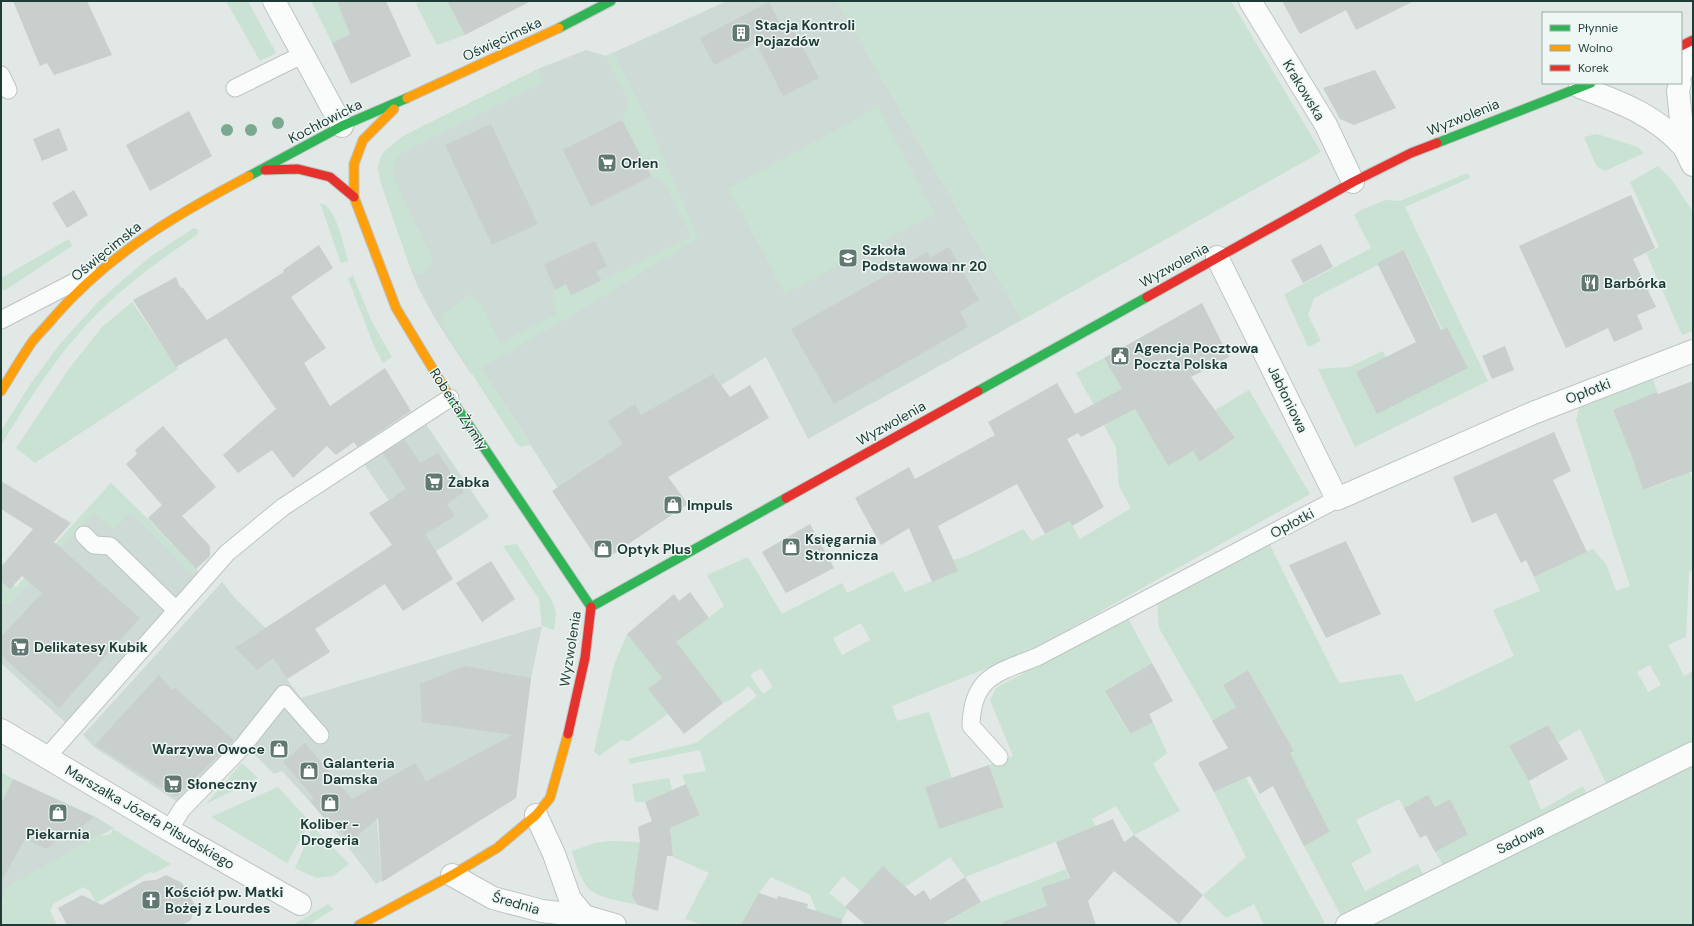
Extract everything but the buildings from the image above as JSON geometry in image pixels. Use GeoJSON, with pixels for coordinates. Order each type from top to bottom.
{"type":"FeatureCollection","features":[{"type":"Feature","properties":{"kind":"street"},"geometry":{"type":"LineString","coordinates":[[274,1],[342,126]]}},
{"type":"Feature","properties":{"kind":"street","name":"Oświęcimska"},"geometry":{"type":"LineString","coordinates":[[403,100],[565,25],[611,1]]}},
{"type":"Feature","properties":{"kind":"street","name":"Krakowska"},"geometry":{"type":"LineString","coordinates":[[1250,1],[1326,125],[1353,182]]}},
{"type":"Feature","properties":{"kind":"street"},"geometry":{"type":"LineString","coordinates":[[1682,46],[1693,40]]}},
{"type":"Feature","properties":{"kind":"street"},"geometry":{"type":"LineString","coordinates":[[1682,71],[1693,48]]}},
{"type":"Feature","properties":{"kind":"street"},"geometry":{"type":"LineString","coordinates":[[1680,84],[1678,91],[1688,156]]}},
{"type":"Feature","properties":{"kind":"street"},"geometry":{"type":"LineString","coordinates":[[1586,85],[1654,120],[1688,156]]}},
{"type":"Feature","properties":{"kind":"street","name":"Wyzwolenia"},"geometry":{"type":"LineString","coordinates":[[358,925],[452,876],[497,848],[536,815],[550,798],[569,731],[585,658],[591,607],[1353,182],[1411,153],[1586,85]]}},
{"type":"Feature","properties":{"kind":"street","name":"Kochłowicka"},"geometry":{"type":"LineString","coordinates":[[262,170],[342,126],[403,100]]}},
{"type":"Feature","properties":{"kind":"street","name":"Roberta Żymły"},"geometry":{"type":"LineString","coordinates":[[403,100],[362,140],[354,164],[354,197],[396,308],[450,398],[591,607]]}},
{"type":"Feature","properties":{"kind":"street","name":"Oświęcimska"},"geometry":{"type":"LineString","coordinates":[[1,391],[32,342],[70,299],[108,264],[138,241],[199,203],[262,170]]}},
{"type":"Feature","properties":{"kind":"street","name":"Roberta Żymły"},"geometry":{"type":"LineString","coordinates":[[262,170],[298,170],[330,177],[354,197]]}},
{"type":"Feature","properties":{"kind":"street","name":"Jabłoniowa"},"geometry":{"type":"LineString","coordinates":[[1217,257],[1337,499]]}},
{"type":"Feature","properties":{"kind":"street","name":"Opłotki"},"geometry":{"type":"LineString","coordinates":[[1337,499],[1533,413],[1693,351]]}},
{"type":"Feature","properties":{"kind":"street","name":"Marszałka Józefa Piłsudskiego"},"geometry":{"type":"LineString","coordinates":[[1,730],[169,830],[300,904]]}},
{"type":"Feature","properties":{"kind":"street","name":"Sadowa"},"geometry":{"type":"LineString","coordinates":[[1347,925],[1693,753]]}},
{"type":"Feature","properties":{"kind":"street"},"geometry":{"type":"LineString","coordinates":[[536,815],[554,854],[570,899],[584,916]]}},
{"type":"Feature","properties":{"kind":"street","name":"Średnia"},"geometry":{"type":"LineString","coordinates":[[452,876],[493,898],[542,911],[584,916],[615,925]]}},
{"type":"Feature","properties":{"kind":"lane"},"geometry":{"type":"LineString","coordinates":[[235,88],[304,54]]}},
{"type":"Feature","properties":{"kind":"lane"},"geometry":{"type":"LineString","coordinates":[[1,320],[108,264]]}},
{"type":"Feature","properties":{"kind":"lane"},"geometry":{"type":"LineString","coordinates":[[47,757],[228,553],[284,507],[450,398]]}},
{"type":"Feature","properties":{"kind":"lane","name":"Opłotki"},"geometry":{"type":"LineString","coordinates":[[1000,757],[971,726],[971,710],[975,697],[985,681],[999,672],[1037,657],[1337,499]]}},
{"type":"Feature","properties":{"kind":"lane"},"geometry":{"type":"LineString","coordinates":[[84,535],[94,545],[110,546],[176,610]]}},
{"type":"Feature","properties":{"kind":"lane"},"geometry":{"type":"LineString","coordinates":[[169,830],[182,809],[242,747],[284,694],[320,736]]}},
{"type":"Feature","properties":{"kind":"shaded area"},"geometry":{"type":"Polygon","coordinates":[[[727,1],[837,1],[1022,320],[808,439],[766,357],[558,488],[482,369],[471,374],[434,317],[418,287],[410,267],[381,183],[378,168],[380,159],[384,152],[402,137],[538,69],[586,50],[606,56],[727,1]]]}},
{"type":"Feature","properties":{"kind":"shaded area"},"geometry":{"type":"Polygon","coordinates":[[[426,424],[489,517],[427,557],[364,464],[426,424]]]}},
{"type":"Feature","properties":{"kind":"shaded area"},"geometry":{"type":"Polygon","coordinates":[[[111,483],[200,573],[68,725],[1,663],[1,605],[111,483]]]}},
{"type":"Feature","properties":{"kind":"shaded area"},"geometry":{"type":"Polygon","coordinates":[[[222,582],[235,598],[286,648],[273,658],[301,698],[542,626],[531,678],[516,798],[490,765],[462,762],[426,781],[376,812],[382,880],[376,884],[332,826],[282,771],[274,774],[246,746],[179,803],[94,747],[83,735],[222,582]]]}},
{"type":"Feature","properties":{"kind":"shaded area"},"geometry":{"type":"Polygon","coordinates":[[[13,779],[94,816],[114,828],[6,888],[3,901],[1,899],[1,804],[13,779]]]}},
{"type":"Feature","properties":{"kind":"green space"},"geometry":{"type":"Polygon","coordinates":[[[226,1],[248,1],[276,53],[260,61],[226,1]]]}},
{"type":"Feature","properties":{"kind":"green space"},"geometry":{"type":"Polygon","coordinates":[[[311,1],[337,1],[352,33],[332,43],[311,1]]]}},
{"type":"Feature","properties":{"kind":"green space"},"geometry":{"type":"Polygon","coordinates":[[[422,1],[447,1],[465,35],[437,45],[416,4],[422,1]]]}},
{"type":"Feature","properties":{"kind":"green space"},"geometry":{"type":"Polygon","coordinates":[[[837,1],[1231,1],[1321,152],[1022,320],[837,1]]]}},
{"type":"Feature","properties":{"kind":"green space"},"geometry":{"type":"Polygon","coordinates":[[[614,52],[645,115],[698,238],[588,306],[482,368],[530,445],[521,447],[517,444],[446,333],[442,324],[444,314],[469,295],[475,297],[482,306],[500,343],[558,313],[552,300],[555,290],[566,284],[572,295],[691,236],[663,181],[651,176],[622,120],[630,105],[606,56],[614,52]]]}},
{"type":"Feature","properties":{"kind":"green space"},"geometry":{"type":"Polygon","coordinates":[[[538,69],[544,82],[407,150],[398,156],[393,170],[393,177],[432,257],[431,265],[428,270],[419,274],[415,273],[410,267],[381,183],[378,168],[380,159],[384,152],[402,137],[538,69]]]}},
{"type":"Feature","properties":{"kind":"green space"},"geometry":{"type":"Polygon","coordinates":[[[878,107],[935,214],[785,294],[728,188],[878,107]]]}},
{"type":"Feature","properties":{"kind":"green space"},"geometry":{"type":"Polygon","coordinates":[[[1597,134],[1638,147],[1644,153],[1605,171],[1596,165],[1584,137],[1597,134]]]}},
{"type":"Feature","properties":{"kind":"green space"},"geometry":{"type":"Polygon","coordinates":[[[1658,166],[1671,179],[1693,212],[1693,331],[1682,335],[1646,253],[1659,247],[1630,182],[1658,166]]]}},
{"type":"Feature","properties":{"kind":"green space"},"geometry":{"type":"Polygon","coordinates":[[[1468,173],[1470,178],[1405,207],[1488,381],[1355,447],[1318,369],[1349,367],[1383,351],[1386,358],[1467,367],[1447,327],[1442,329],[1405,251],[1314,298],[1308,315],[1321,341],[1308,347],[1284,294],[1371,248],[1354,215],[1361,210],[1386,200],[1400,201],[1468,173]]]}},
{"type":"Feature","properties":{"kind":"green space"},"geometry":{"type":"Polygon","coordinates":[[[320,203],[326,205],[335,219],[342,237],[348,261],[341,263],[320,203]]]}},
{"type":"Feature","properties":{"kind":"green space"},"geometry":{"type":"Polygon","coordinates":[[[194,228],[198,230],[198,234],[136,279],[113,298],[87,324],[47,374],[1,445],[1,431],[31,383],[60,344],[97,303],[125,278],[154,254],[194,228]]]}},
{"type":"Feature","properties":{"kind":"green space"},"geometry":{"type":"Polygon","coordinates":[[[69,239],[72,246],[4,291],[1,287],[1,278],[69,239]]]}},
{"type":"Feature","properties":{"kind":"green space"},"geometry":{"type":"Polygon","coordinates":[[[353,276],[372,322],[392,357],[383,363],[373,344],[348,278],[353,276]]]}},
{"type":"Feature","properties":{"kind":"green space"},"geometry":{"type":"Polygon","coordinates":[[[132,302],[178,369],[35,463],[16,448],[68,370],[102,327],[132,302]]]}},
{"type":"Feature","properties":{"kind":"green space"},"geometry":{"type":"Polygon","coordinates":[[[1104,358],[1122,389],[1094,405],[1076,373],[1104,358]]]}},
{"type":"Feature","properties":{"kind":"green space"},"geometry":{"type":"Polygon","coordinates":[[[1653,379],[1657,392],[1613,411],[1632,457],[1643,490],[1672,480],[1667,461],[1684,458],[1693,482],[1693,570],[1689,572],[1686,637],[1668,645],[1684,676],[1693,671],[1693,744],[1607,785],[1580,729],[1558,742],[1548,725],[1510,747],[1529,781],[1541,810],[1583,786],[1587,795],[1443,865],[1435,852],[1468,833],[1450,799],[1435,807],[1428,796],[1404,808],[1399,799],[1356,820],[1372,852],[1351,863],[1365,891],[1418,864],[1423,875],[1341,916],[1304,846],[1330,832],[1304,780],[1301,782],[1269,765],[1294,751],[1248,670],[1223,685],[1236,707],[1213,722],[1159,628],[1157,601],[1269,543],[1339,683],[1402,674],[1416,702],[1514,656],[1493,610],[1540,591],[1534,577],[1593,549],[1606,564],[1616,591],[1630,586],[1576,420],[1580,405],[1653,379]],[[1650,665],[1637,672],[1648,692],[1661,685],[1650,665]]]}},
{"type":"Feature","properties":{"kind":"green space"},"geometry":{"type":"Polygon","coordinates":[[[1249,390],[1310,494],[1030,651],[892,706],[897,721],[929,712],[952,778],[925,787],[939,829],[1004,807],[989,765],[1013,756],[990,700],[996,688],[1127,617],[1152,663],[1105,691],[1129,734],[1153,722],[1167,753],[1153,764],[1180,811],[1134,835],[1116,806],[1092,819],[1105,845],[1071,836],[965,877],[950,857],[905,887],[883,866],[861,892],[843,876],[829,893],[848,909],[841,922],[843,925],[813,925],[817,912],[810,895],[771,877],[759,893],[745,925],[703,925],[685,919],[709,873],[673,857],[670,828],[700,815],[682,775],[706,771],[700,750],[630,764],[628,759],[696,743],[757,696],[749,686],[732,699],[723,703],[688,658],[648,689],[668,714],[629,741],[621,740],[599,756],[594,751],[614,665],[627,634],[651,664],[705,612],[708,618],[724,606],[707,575],[748,557],[782,614],[842,583],[847,593],[893,571],[905,592],[958,571],[953,560],[969,555],[1023,529],[1032,541],[1070,521],[1080,539],[1131,508],[1119,486],[1116,448],[1104,425],[1135,409],[1168,466],[1180,459],[1169,441],[1181,435],[1201,462],[1235,438],[1215,410],[1249,390]],[[861,623],[833,638],[842,655],[870,640],[861,623]],[[761,668],[750,675],[763,694],[773,687],[761,668]]]}},
{"type":"Feature","properties":{"kind":"green space"},"geometry":{"type":"Polygon","coordinates":[[[111,483],[147,518],[197,571],[192,575],[130,512],[114,530],[93,513],[8,606],[1,600],[1,573],[16,587],[111,483]]]}},
{"type":"Feature","properties":{"kind":"green space"},"geometry":{"type":"Polygon","coordinates":[[[517,544],[552,601],[556,612],[554,630],[542,626],[539,599],[503,546],[517,544]]]}},
{"type":"Feature","properties":{"kind":"green space"},"geometry":{"type":"Polygon","coordinates":[[[242,763],[258,778],[206,804],[242,763]]]}},
{"type":"Feature","properties":{"kind":"green space"},"geometry":{"type":"Polygon","coordinates":[[[1693,766],[1693,925],[1371,925],[1693,766]]]}},
{"type":"Feature","properties":{"kind":"green space"},"geometry":{"type":"Polygon","coordinates":[[[1,772],[13,779],[1,804],[1,772]]]}},
{"type":"Feature","properties":{"kind":"green space"},"geometry":{"type":"Polygon","coordinates":[[[669,778],[672,790],[645,802],[635,802],[632,784],[669,778]]]}},
{"type":"Feature","properties":{"kind":"green space"},"geometry":{"type":"Polygon","coordinates":[[[1246,778],[1325,923],[1321,925],[1264,925],[1254,904],[1226,918],[1203,895],[1246,857],[1214,792],[1246,778]]]}},
{"type":"Feature","properties":{"kind":"green space"},"geometry":{"type":"Polygon","coordinates":[[[278,787],[310,822],[287,863],[211,817],[278,787]]]}},
{"type":"Feature","properties":{"kind":"green space"},"geometry":{"type":"Polygon","coordinates":[[[313,827],[349,864],[333,876],[316,878],[295,868],[313,827]]]}},
{"type":"Feature","properties":{"kind":"green space"},"geometry":{"type":"Polygon","coordinates":[[[113,829],[171,864],[155,873],[150,872],[96,903],[90,891],[83,887],[53,904],[50,911],[57,925],[1,925],[1,908],[6,888],[100,834],[102,836],[111,834],[113,829]]]}},
{"type":"Feature","properties":{"kind":"green space"},"geometry":{"type":"Polygon","coordinates":[[[609,841],[640,842],[638,905],[609,899],[598,895],[589,889],[582,880],[572,851],[595,843],[609,841]]]}},
{"type":"Feature","properties":{"kind":"green space"},"geometry":{"type":"Polygon","coordinates":[[[1066,869],[1069,878],[1041,887],[1047,906],[1032,911],[1037,925],[942,925],[981,902],[1066,869]]]}},
{"type":"Feature","properties":{"kind":"green space"},"geometry":{"type":"Polygon","coordinates":[[[328,904],[334,909],[308,925],[293,925],[328,904]]]}},
{"type":"Feature","properties":{"kind":"traffic: fast"},"geometry":{"type":"LineString","coordinates":[[559,28],[611,1]]}},
{"type":"Feature","properties":{"kind":"traffic: fast"},"geometry":{"type":"LineString","coordinates":[[1437,143],[1588,84]]}},
{"type":"Feature","properties":{"kind":"traffic: fast"},"geometry":{"type":"LineString","coordinates":[[249,176],[342,126],[407,98]]}},
{"type":"Feature","properties":{"kind":"traffic: fast"},"geometry":{"type":"LineString","coordinates":[[978,391],[1147,297]]}},
{"type":"Feature","properties":{"kind":"traffic: fast"},"geometry":{"type":"LineString","coordinates":[[448,394],[591,607]]}},
{"type":"Feature","properties":{"kind":"traffic: fast"},"geometry":{"type":"LineString","coordinates":[[591,607],[786,498]]}},
{"type":"Feature","properties":{"kind":"traffic: slow"},"geometry":{"type":"LineString","coordinates":[[407,98],[559,28]]}},
{"type":"Feature","properties":{"kind":"traffic: slow"},"geometry":{"type":"LineString","coordinates":[[394,109],[363,140],[354,164],[354,197],[396,308],[448,394]]}},
{"type":"Feature","properties":{"kind":"traffic: slow"},"geometry":{"type":"LineString","coordinates":[[1,391],[34,339],[75,294],[98,274],[121,255],[169,221],[249,176]]}},
{"type":"Feature","properties":{"kind":"traffic: slow"},"geometry":{"type":"LineString","coordinates":[[359,925],[452,875],[497,848],[536,815],[550,798],[568,734]]}},
{"type":"Feature","properties":{"kind":"traffic: jam"},"geometry":{"type":"LineString","coordinates":[[1682,46],[1693,40]]}},
{"type":"Feature","properties":{"kind":"traffic: jam"},"geometry":{"type":"LineString","coordinates":[[1147,297],[1353,182],[1411,153],[1437,143]]}},
{"type":"Feature","properties":{"kind":"traffic: jam"},"geometry":{"type":"LineString","coordinates":[[265,170],[298,169],[330,177],[354,197]]}},
{"type":"Feature","properties":{"kind":"traffic: jam"},"geometry":{"type":"LineString","coordinates":[[786,498],[978,391]]}},
{"type":"Feature","properties":{"kind":"traffic: jam"},"geometry":{"type":"LineString","coordinates":[[568,734],[585,658],[591,607]]}},
{"type":"Feature","properties":{"kind":"place","name":"Stacja Kontroli Pojazdów"},"geometry":{"type":"Point","coordinates":[741,33]}},
{"type":"Feature","properties":{"kind":"place","name":"Orlen"},"geometry":{"type":"Point","coordinates":[607,163]}},
{"type":"Feature","properties":{"kind":"place","name":"Szkoła Podstawowa nr 20"},"geometry":{"type":"Point","coordinates":[848,258]}},
{"type":"Feature","properties":{"kind":"place","name":"Barbórka"},"geometry":{"type":"Point","coordinates":[1590,283]}},
{"type":"Feature","properties":{"kind":"place","name":"Agencja Pocztowa Poczta Polska"},"geometry":{"type":"Point","coordinates":[1120,356]}},
{"type":"Feature","properties":{"kind":"place","name":"Żabka"},"geometry":{"type":"Point","coordinates":[434,482]}},
{"type":"Feature","properties":{"kind":"place","name":"Impuls"},"geometry":{"type":"Point","coordinates":[673,505]}},
{"type":"Feature","properties":{"kind":"place","name":"Księgarnia Stronnicza"},"geometry":{"type":"Point","coordinates":[791,547]}},
{"type":"Feature","properties":{"kind":"place","name":"Optyk Plus"},"geometry":{"type":"Point","coordinates":[603,549]}},
{"type":"Feature","properties":{"kind":"place","name":"Delikatesy Kubik"},"geometry":{"type":"Point","coordinates":[20,647]}},
{"type":"Feature","properties":{"kind":"place","name":"Warzywa Owoce"},"geometry":{"type":"Point","coordinates":[279,749]}},
{"type":"Feature","properties":{"kind":"place","name":"Galanteria Damska"},"geometry":{"type":"Point","coordinates":[309,771]}},
{"type":"Feature","properties":{"kind":"place","name":"Słoneczny"},"geometry":{"type":"Point","coordinates":[173,784]}},
{"type":"Feature","properties":{"kind":"place","name":"Koliber - Drogeria"},"geometry":{"type":"Point","coordinates":[330,803]}},
{"type":"Feature","properties":{"kind":"place","name":"Piekarnia"},"geometry":{"type":"Point","coordinates":[58,813]}},
{"type":"Feature","properties":{"kind":"place","name":"Kościół pw. Matki Bożej z Lourdes"},"geometry":{"type":"Point","coordinates":[151,900]}}]}
